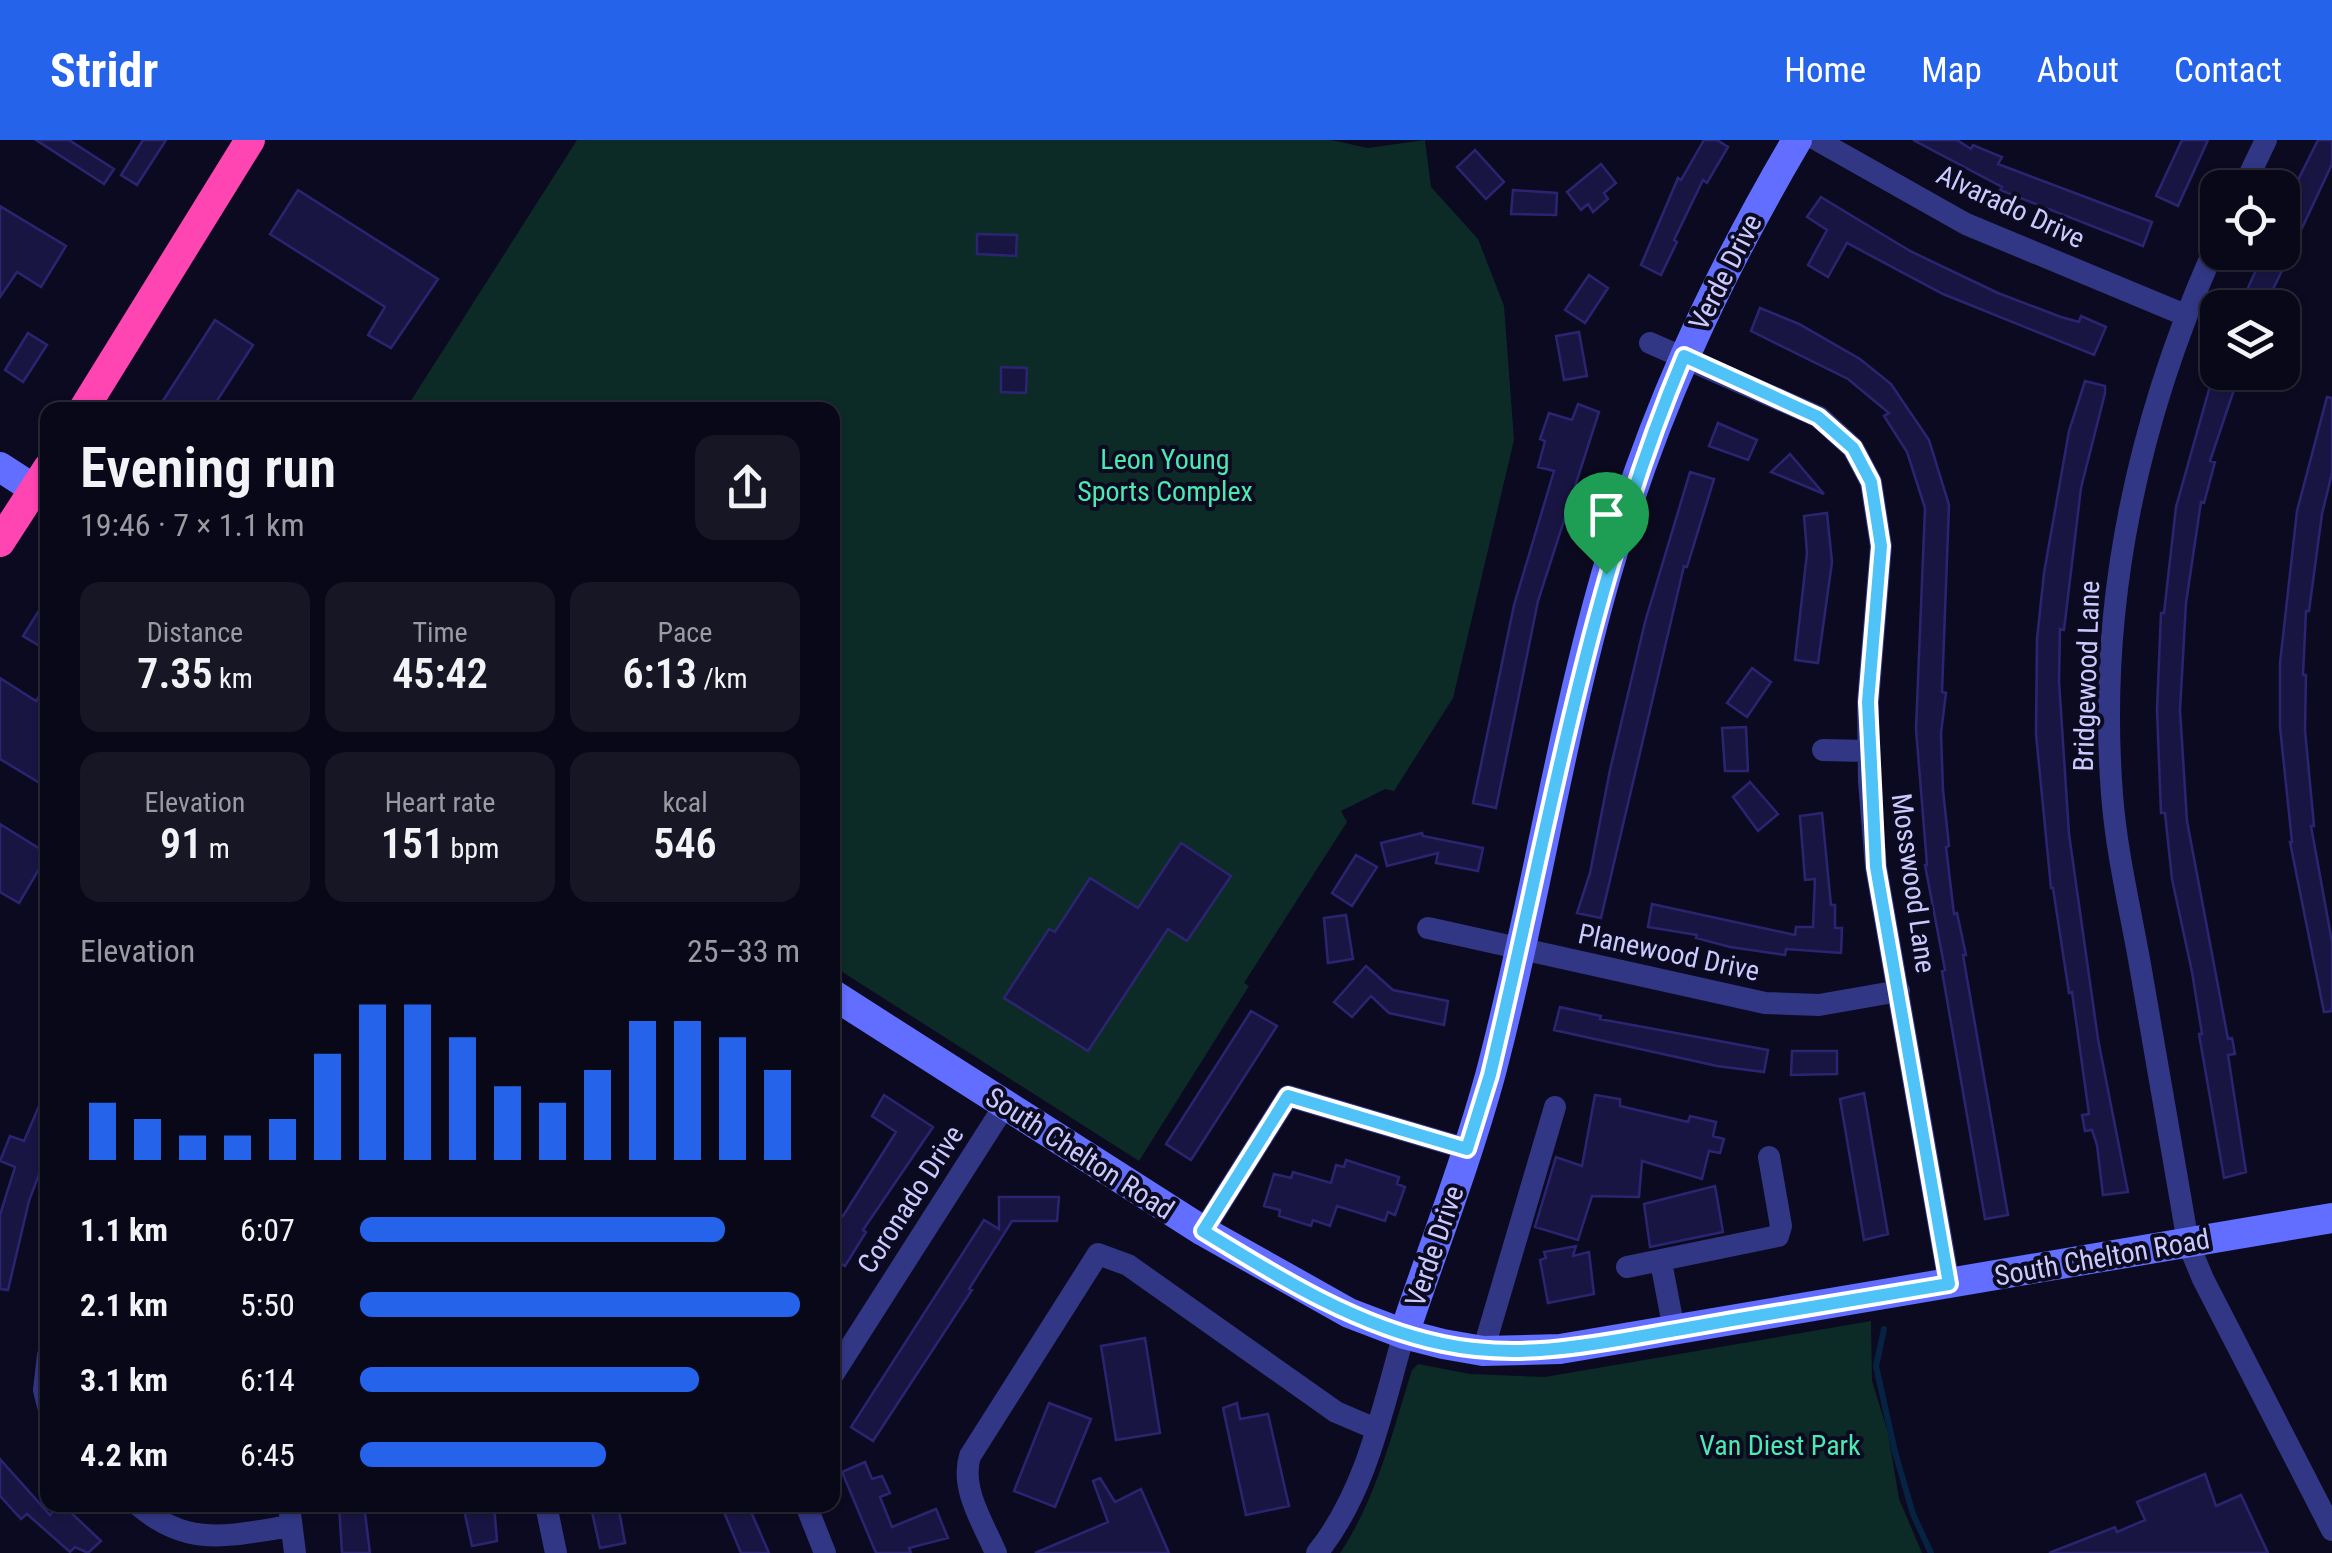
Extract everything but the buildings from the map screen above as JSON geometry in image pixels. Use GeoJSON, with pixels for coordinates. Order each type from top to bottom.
{"type":"FeatureCollection","features":[{"type":"Feature","properties":{"kind":"highway"},"geometry":{"type":"LineString","coordinates":[[89,402],[250,140]]}},
{"type":"Feature","properties":{"kind":"highway"},"geometry":{"type":"LineString","coordinates":[[0,542],[40,489]]}},
{"type":"Feature","properties":{"kind":"main road","name":"Verde Drive"},"geometry":{"type":"LineString","coordinates":[[1404,1334],[1490,1075],[1606,574],[1654,429],[1684,356],[1727,262],[1796,140]]}},
{"type":"Feature","properties":{"kind":"main road"},"geometry":{"type":"LineString","coordinates":[[0,467],[40,484]]}},
{"type":"Feature","properties":{"kind":"main road","name":"South Chelton Road"},"geometry":{"type":"LineString","coordinates":[[840,999],[1203,1231],[1307,1292],[1404,1334],[1483,1350],[1560,1350],[2332,1218]]}},
{"type":"Feature","properties":{"kind":"street","name":"Alvarado Drive"},"geometry":{"type":"LineString","coordinates":[[1817,140],[1966,224],[2186,314]]}},
{"type":"Feature","properties":{"kind":"street"},"geometry":{"type":"LineString","coordinates":[[2252,170],[2266,140]]}},
{"type":"Feature","properties":{"kind":"street","name":"Bridgewood Lane"},"geometry":{"type":"LineString","coordinates":[[2205,270],[2146,430],[2128,508],[2113,638],[2109,740],[2112,797],[2188,1243],[2332,1530]]}},
{"type":"Feature","properties":{"kind":"street","name":"Mosswood Lane"},"geometry":{"type":"LineString","coordinates":[[1650,343],[1818,417],[1853,448],[1871,482],[1881,546],[1870,653],[1868,751],[1876,867],[1949,1284]]}},
{"type":"Feature","properties":{"kind":"street"},"geometry":{"type":"LineString","coordinates":[[1823,750],[1868,751]]}},
{"type":"Feature","properties":{"kind":"street","name":"Planewood Drive"},"geometry":{"type":"LineString","coordinates":[[1428,928],[1765,1003],[1819,1006],[1900,991]]}},
{"type":"Feature","properties":{"kind":"street"},"geometry":{"type":"LineString","coordinates":[[1203,1231],[1288,1096],[1467,1149]]}},
{"type":"Feature","properties":{"kind":"street","name":"Coronado Drive"},"geometry":{"type":"LineString","coordinates":[[840,1363],[1005,1105]]}},
{"type":"Feature","properties":{"kind":"street"},"geometry":{"type":"LineString","coordinates":[[1483,1350],[1555,1107]]}},
{"type":"Feature","properties":{"kind":"street"},"geometry":{"type":"LineString","coordinates":[[1627,1266],[1778,1236],[1781,1226],[1768,1157]]}},
{"type":"Feature","properties":{"kind":"street"},"geometry":{"type":"LineString","coordinates":[[996,1553],[969,1489],[965,1471],[970,1456],[1098,1254],[1128,1265],[1336,1412],[1376,1428]]}},
{"type":"Feature","properties":{"kind":"street"},"geometry":{"type":"LineString","coordinates":[[1661,1262],[1674,1330]]}},
{"type":"Feature","properties":{"kind":"street","name":"Verde Drive"},"geometry":{"type":"LineString","coordinates":[[1316,1553],[1342,1518],[1357,1488],[1404,1334]]}},
{"type":"Feature","properties":{"kind":"street"},"geometry":{"type":"LineString","coordinates":[[148,1512],[190,1536],[216,1537],[290,1515],[295,1553]]}},
{"type":"Feature","properties":{"kind":"street"},"geometry":{"type":"LineString","coordinates":[[547,1512],[556,1553]]}},
{"type":"Feature","properties":{"kind":"street"},"geometry":{"type":"LineString","coordinates":[[809,1512],[825,1553]]}},
{"type":"Feature","properties":{"kind":"green space","name":"Leon Young Sports Complex"},"geometry":{"type":"Polygon","coordinates":[[[577,140],[1331,140],[1368,148],[1425,140],[1431,187],[1478,239],[1504,306],[1514,440],[1453,698],[1394,791],[1385,789],[1341,811],[1347,822],[1244,983],[1249,986],[1139,1161],[840,970],[840,402],[410,402],[577,140]]]}},
{"type":"Feature","properties":{"kind":"green space","name":"Van Diest Park"},"geometry":{"type":"Polygon","coordinates":[[[1871,1321],[1872,1381],[1888,1433],[1899,1499],[1922,1553],[1340,1553],[1374,1488],[1412,1370],[1418,1364],[1470,1374],[1545,1377],[1871,1321]]]}},
{"type":"Feature","properties":{"kind":"waterway"},"geometry":{"type":"LineString","coordinates":[[1884,1329],[1876,1366],[1913,1514],[1931,1553]]}},
{"type":"Feature","properties":{"kind":"route"},"geometry":{"type":"LineString","coordinates":[[1684,356],[1818,417],[1836,430],[1863,464],[1876,502],[1881,546],[1868,702],[1876,867],[1949,1284],[1560,1350],[1483,1350],[1404,1334],[1349,1313],[1203,1231],[1288,1096],[1467,1149],[1490,1075],[1606,574],[1654,429],[1684,356]]}}]}
